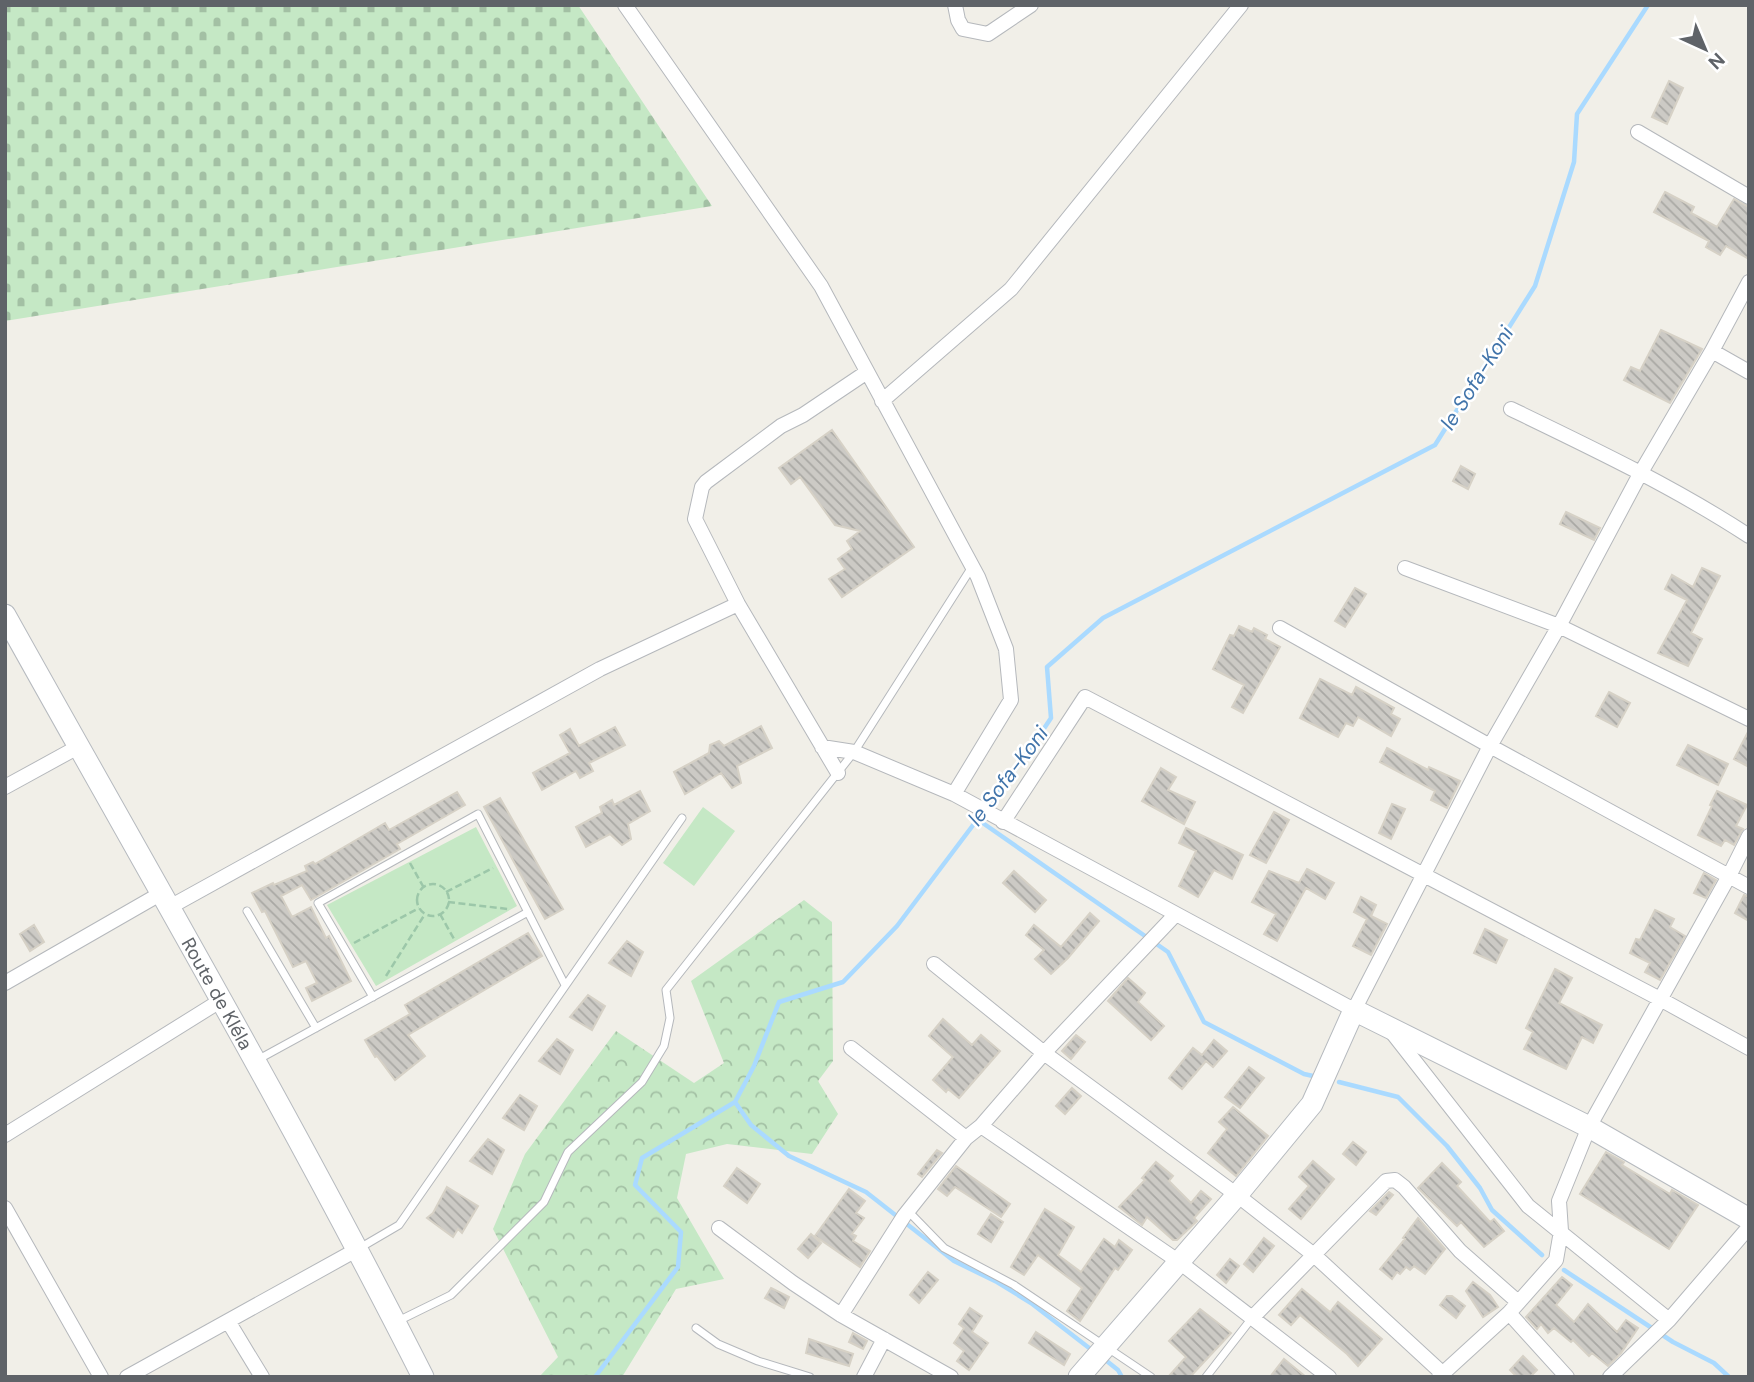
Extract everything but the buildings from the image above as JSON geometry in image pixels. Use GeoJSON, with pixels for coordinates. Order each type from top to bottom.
{"type":"FeatureCollection","features":[{"type":"Feature","properties":{"kind":"street"},"geometry":{"type":"LineString","coordinates":[[625,5],[821,286],[972,567],[1006,649],[1011,700],[954,794]]}},
{"type":"Feature","properties":{"kind":"street"},"geometry":{"type":"LineString","coordinates":[[955,5],[963,29],[988,34],[1031,5]]}},
{"type":"Feature","properties":{"kind":"street"},"geometry":{"type":"LineString","coordinates":[[882,401],[1011,289],[1241,5]]}},
{"type":"Feature","properties":{"kind":"street"},"geometry":{"type":"LineString","coordinates":[[1638,132],[1749,197]]}},
{"type":"Feature","properties":{"kind":"street"},"geometry":{"type":"LineString","coordinates":[[1094,1359],[1237,1195],[1312,1104],[1354,1010],[1490,746],[1749,282]]}},
{"type":"Feature","properties":{"kind":"street"},"geometry":{"type":"LineString","coordinates":[[1712,352],[1749,372]]}},
{"type":"Feature","properties":{"kind":"street"},"geometry":{"type":"LineString","coordinates":[[838,773],[738,604],[695,519],[702,487],[706,482],[781,426],[867,372]]}},
{"type":"Feature","properties":{"kind":"street"},"geometry":{"type":"LineString","coordinates":[[1511,410],[1640,474],[1724,519],[1749,536]]}},
{"type":"Feature","properties":{"kind":"street"},"geometry":{"type":"LineString","coordinates":[[1405,568],[1559,626],[1749,719]]}},
{"type":"Feature","properties":{"kind":"street"},"geometry":{"type":"LineString","coordinates":[[5,983],[600,669],[738,604]]}},
{"type":"Feature","properties":{"kind":"street","name":"Route de Kléla"},"geometry":{"type":"LineString","coordinates":[[5,615],[255,1061],[358,1249],[423,1377]]}},
{"type":"Feature","properties":{"kind":"street"},"geometry":{"type":"LineString","coordinates":[[1280,628],[1749,887]]}},
{"type":"Feature","properties":{"kind":"street"},"geometry":{"type":"LineString","coordinates":[[1003,822],[1085,697],[1424,873],[1749,1048]]}},
{"type":"Feature","properties":{"kind":"street"},"geometry":{"type":"LineString","coordinates":[[5,787],[78,747]]}},
{"type":"Feature","properties":{"kind":"street"},"geometry":{"type":"LineString","coordinates":[[822,747],[854,752],[954,794],[1354,1010],[1589,1127],[1749,1219]]}},
{"type":"Feature","properties":{"kind":"street"},"geometry":{"type":"LineString","coordinates":[[934,964],[1044,1053],[1314,1255],[1441,1375],[1513,1308],[1556,1260],[1561,1231],[1559,1200],[1589,1127],[1749,836]]}},
{"type":"Feature","properties":{"kind":"street"},"geometry":{"type":"LineString","coordinates":[[841,1315],[903,1218],[966,1138],[981,1126],[1044,1053],[1176,914]]}},
{"type":"Feature","properties":{"kind":"street"},"geometry":{"type":"LineString","coordinates":[[5,1135],[220,1001]]}},
{"type":"Feature","properties":{"kind":"street"},"geometry":{"type":"LineString","coordinates":[[1388,1027],[1528,1206],[1667,1322]]}},
{"type":"Feature","properties":{"kind":"street"},"geometry":{"type":"LineString","coordinates":[[851,1048],[966,1138]]}},
{"type":"Feature","properties":{"kind":"street"},"geometry":{"type":"LineString","coordinates":[[981,1126],[1178,1261],[1329,1377]]}},
{"type":"Feature","properties":{"kind":"street"},"geometry":{"type":"LineString","coordinates":[[1252,1318],[1378,1187],[1386,1181],[1395,1180],[1513,1308],[1567,1377]]}},
{"type":"Feature","properties":{"kind":"street"},"geometry":{"type":"LineString","coordinates":[[5,1209],[101,1377]]}},
{"type":"Feature","properties":{"kind":"street"},"geometry":{"type":"LineString","coordinates":[[1610,1377],[1667,1322],[1749,1227]]}},
{"type":"Feature","properties":{"kind":"street"},"geometry":{"type":"LineString","coordinates":[[719,1228],[841,1315],[951,1377]]}},
{"type":"Feature","properties":{"kind":"street"},"geometry":{"type":"LineString","coordinates":[[127,1377],[358,1249]]}},
{"type":"Feature","properties":{"kind":"street"},"geometry":{"type":"LineString","coordinates":[[228,1321],[261,1377]]}},
{"type":"Feature","properties":{"kind":"street"},"geometry":{"type":"LineString","coordinates":[[864,1377],[884,1339]]}},
{"type":"Feature","properties":{"kind":"lane"},"geometry":{"type":"LineString","coordinates":[[396,1322],[451,1295],[544,1202],[568,1152],[642,1082],[664,1046],[670,1018],[666,990],[854,752],[972,567]]}},
{"type":"Feature","properties":{"kind":"lane"},"geometry":{"type":"LineString","coordinates":[[373,997],[318,903],[478,814],[565,985]]}},
{"type":"Feature","properties":{"kind":"lane"},"geometry":{"type":"LineString","coordinates":[[358,1249],[398,1225],[682,818]]}},
{"type":"Feature","properties":{"kind":"lane"},"geometry":{"type":"LineString","coordinates":[[247,911],[316,1028]]}},
{"type":"Feature","properties":{"kind":"lane"},"geometry":{"type":"LineString","coordinates":[[255,1061],[528,912]]}},
{"type":"Feature","properties":{"kind":"lane"},"geometry":{"type":"LineString","coordinates":[[903,1218],[944,1248],[1014,1285],[1094,1359],[1151,1377]]}},
{"type":"Feature","properties":{"kind":"lane"},"geometry":{"type":"LineString","coordinates":[[1206,1377],[1252,1318]]}},
{"type":"Feature","properties":{"kind":"lane"},"geometry":{"type":"LineString","coordinates":[[696,1328],[718,1345],[810,1377]]}},
{"type":"Feature","properties":{"kind":"path"},"geometry":{"type":"LineString","coordinates":[[406,854],[424,888]]}},
{"type":"Feature","properties":{"kind":"path"},"geometry":{"type":"LineString","coordinates":[[446,892],[503,863]]}},
{"type":"Feature","properties":{"kind":"path"},"geometry":{"type":"LineString","coordinates":[[440,914],[425,914],[419,908],[418,896],[424,888],[438,885],[446,892],[449,902]]}},
{"type":"Feature","properties":{"kind":"path"},"geometry":{"type":"LineString","coordinates":[[449,902],[528,912]]}},
{"type":"Feature","properties":{"kind":"path"},"geometry":{"type":"LineString","coordinates":[[440,914],[449,902]]}},
{"type":"Feature","properties":{"kind":"path"},"geometry":{"type":"LineString","coordinates":[[345,949],[419,908]]}},
{"type":"Feature","properties":{"kind":"path"},"geometry":{"type":"LineString","coordinates":[[373,997],[425,914]]}},
{"type":"Feature","properties":{"kind":"path"},"geometry":{"type":"LineString","coordinates":[[440,914],[460,949]]}},
{"type":"Feature","properties":{"kind":"green space"},"geometry":{"type":"Polygon","coordinates":[[[5,5],[578,5],[712,206],[5,321],[5,5]]]}},
{"type":"Feature","properties":{"kind":"green space"},"geometry":{"type":"Polygon","coordinates":[[[703,807],[735,831],[694,886],[663,863],[703,807]]]}},
{"type":"Feature","properties":{"kind":"green space"},"geometry":{"type":"Polygon","coordinates":[[[476,827],[517,906],[376,986],[327,905],[476,827]]]}},
{"type":"Feature","properties":{"kind":"green space"},"geometry":{"type":"Polygon","coordinates":[[[804,900],[832,922],[833,1061],[818,1081],[838,1114],[812,1154],[727,1144],[686,1154],[677,1198],[724,1279],[676,1289],[622,1377],[539,1377],[558,1357],[493,1229],[525,1154],[616,1031],[694,1083],[724,1063],[691,981],[804,900]]]}},
{"type":"Feature","properties":{"kind":"waterway","name":"le Sofa-Koni"},"geometry":{"type":"LineString","coordinates":[[595,1377],[678,1267],[681,1232],[635,1185],[642,1158],[735,1102],[754,1066],[779,1002],[843,982],[897,926],[1051,718],[1047,667],[1103,618],[1435,445],[1535,286],[1574,162],[1577,114],[1648,5]]}},
{"type":"Feature","properties":{"kind":"waterway"},"geometry":{"type":"LineString","coordinates":[[977,819],[1168,952],[1204,1022],[1304,1074],[1313,1076]]}},
{"type":"Feature","properties":{"kind":"waterway"},"geometry":{"type":"LineString","coordinates":[[1339,1082],[1398,1097],[1447,1146],[1480,1188],[1492,1210],[1542,1255]]}},
{"type":"Feature","properties":{"kind":"waterway"},"geometry":{"type":"LineString","coordinates":[[735,1102],[751,1125],[789,1156],[866,1192],[954,1261],[997,1282],[1031,1303],[1093,1351]]}},
{"type":"Feature","properties":{"kind":"waterway"},"geometry":{"type":"LineString","coordinates":[[1564,1270],[1673,1342],[1714,1363],[1729,1377]]}},
{"type":"Feature","properties":{"kind":"waterway"},"geometry":{"type":"LineString","coordinates":[[1103,1358],[1118,1370],[1122,1377]]}}]}
